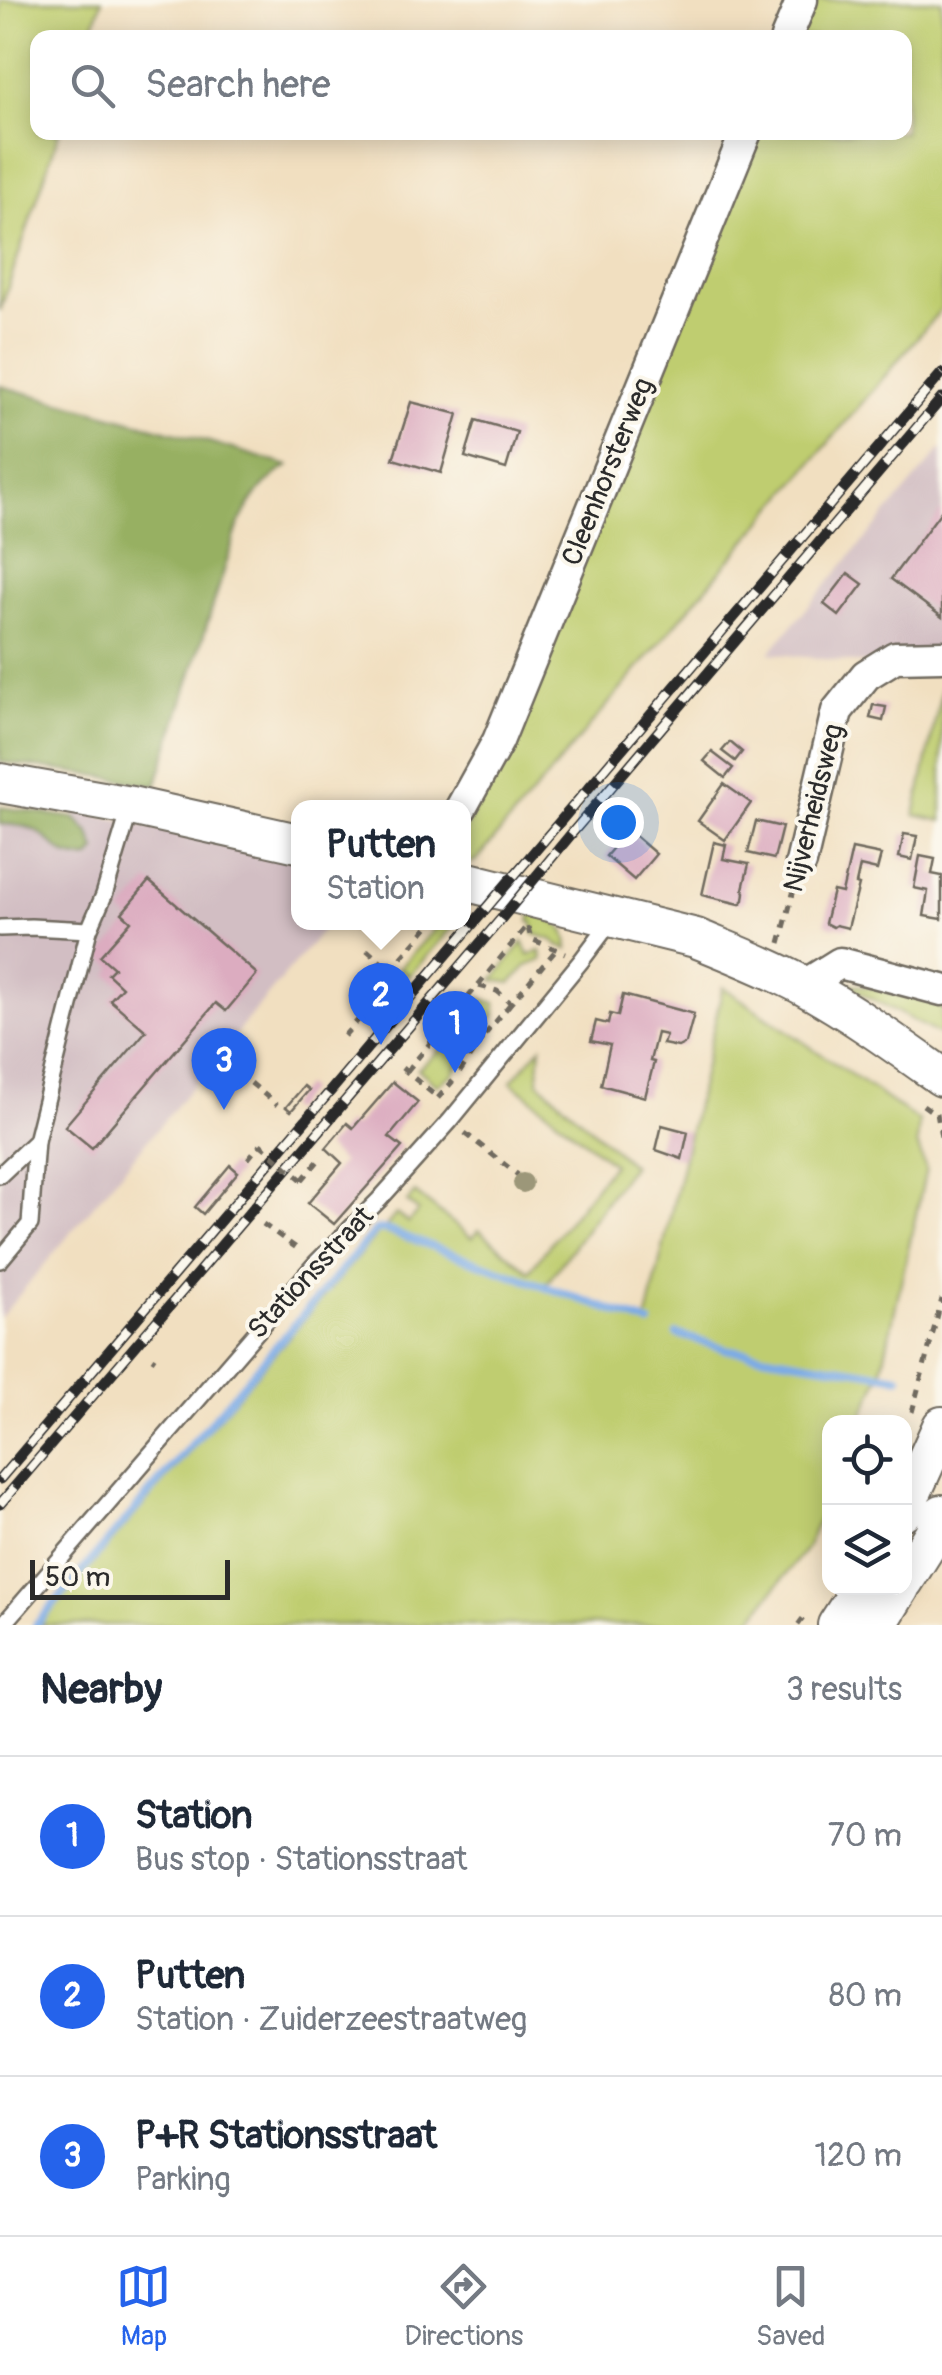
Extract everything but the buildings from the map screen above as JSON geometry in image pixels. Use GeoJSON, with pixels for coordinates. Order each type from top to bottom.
{"type":"FeatureCollection","features":[{"type":"Feature","properties":{"kind":"street"},"geometry":{"type":"LineString","coordinates":[[789,30],[802,0]]}},
{"type":"Feature","properties":{"kind":"street","name":"Cleenhorsterweg"},"geometry":{"type":"LineString","coordinates":[[465,800],[498,741],[743,140]]}},
{"type":"Feature","properties":{"kind":"street","name":"Nijverheidsweg"},"geometry":{"type":"LineString","coordinates":[[801,864],[838,711],[866,675],[895,658],[942,656]]}},
{"type":"Feature","properties":{"kind":"street"},"geometry":{"type":"LineString","coordinates":[[0,783],[291,840]]}},
{"type":"Feature","properties":{"kind":"street"},"geometry":{"type":"LineString","coordinates":[[471,882],[696,938],[788,978],[874,1028],[942,1077]]}},
{"type":"Feature","properties":{"kind":"street"},"geometry":{"type":"LineString","coordinates":[[788,978],[840,963],[942,990]]}},
{"type":"Feature","properties":{"kind":"street"},"geometry":{"type":"LineString","coordinates":[[874,1028],[942,1052]]}},
{"type":"Feature","properties":{"kind":"street"},"geometry":{"type":"LineString","coordinates":[[905,1505],[925,1424]]}},
{"type":"Feature","properties":{"kind":"street"},"geometry":{"type":"LineString","coordinates":[[912,1568],[942,1514]]}},
{"type":"Feature","properties":{"kind":"street"},"geometry":{"type":"LineString","coordinates":[[837,1625],[856,1595]]}},
{"type":"Feature","properties":{"kind":"street"},"geometry":{"type":"LineString","coordinates":[[877,1625],[896,1595]]}},
{"type":"Feature","properties":{"kind":"lane"},"geometry":{"type":"LineString","coordinates":[[0,1260],[30,1224],[36,1141],[89,930],[104,895],[130,806]]}},
{"type":"Feature","properties":{"kind":"lane","name":"Stationsstraat"},"geometry":{"type":"LineString","coordinates":[[3,1625],[316,1263],[454,1116],[614,917]]}},
{"type":"Feature","properties":{"kind":"lane"},"geometry":{"type":"LineString","coordinates":[[0,928],[89,930]]}},
{"type":"Feature","properties":{"kind":"lane"},"geometry":{"type":"LineString","coordinates":[[0,1176],[36,1141]]}},
{"type":"Feature","properties":{"kind":"path","name":"Nijverheidsweg"},"geometry":{"type":"LineString","coordinates":[[788,978],[801,864]]}},
{"type":"Feature","properties":{"kind":"path"},"geometry":{"type":"LineString","coordinates":[[518,1175],[405,1070],[528,925]]}},
{"type":"Feature","properties":{"kind":"path"},"geometry":{"type":"LineString","coordinates":[[391,970],[425,930]]}},
{"type":"Feature","properties":{"kind":"path"},"geometry":{"type":"LineString","coordinates":[[344,1036],[397,976],[367,950]]}},
{"type":"Feature","properties":{"kind":"path"},"geometry":{"type":"LineString","coordinates":[[438,1098],[556,950]]}},
{"type":"Feature","properties":{"kind":"path"},"geometry":{"type":"LineString","coordinates":[[478,986],[511,1002]]}},
{"type":"Feature","properties":{"kind":"path"},"geometry":{"type":"LineString","coordinates":[[438,1033],[484,1037]]}},
{"type":"Feature","properties":{"kind":"path"},"geometry":{"type":"LineString","coordinates":[[251,1083],[277,1105]]}},
{"type":"Feature","properties":{"kind":"path"},"geometry":{"type":"LineString","coordinates":[[937,1115],[942,1143]]}},
{"type":"Feature","properties":{"kind":"path"},"geometry":{"type":"LineString","coordinates":[[248,1159],[260,1144],[302,1180],[319,1160]]}},
{"type":"Feature","properties":{"kind":"path"},"geometry":{"type":"LineString","coordinates":[[263,1224],[316,1263]]}},
{"type":"Feature","properties":{"kind":"path"},"geometry":{"type":"LineString","coordinates":[[925,1424],[942,1299]]}},
{"type":"Feature","properties":{"kind":"shaded area"},"geometry":{"type":"Polygon","coordinates":[[[942,448],[942,672],[769,653],[942,448]]]}},
{"type":"Feature","properties":{"kind":"shaded area"},"geometry":{"type":"Polygon","coordinates":[[[74,810],[291,856],[291,930],[322,930],[0,1318],[0,824],[30,827],[65,855],[78,822],[74,810]]]}},
{"type":"Feature","properties":{"kind":"green space"},"geometry":{"type":"Polygon","coordinates":[[[0,0],[102,0],[92,30],[30,30],[30,140],[57,140],[0,311],[0,0]]]}},
{"type":"Feature","properties":{"kind":"green space"},"geometry":{"type":"Polygon","coordinates":[[[815,0],[942,0],[942,308],[476,861],[471,862],[471,816],[756,140],[912,140],[912,30],[801,30],[815,0]]]}},
{"type":"Feature","properties":{"kind":"green space"},"geometry":{"type":"Polygon","coordinates":[[[0,386],[289,466],[260,490],[239,523],[156,786],[0,762],[0,386]]]}},
{"type":"Feature","properties":{"kind":"green space"},"geometry":{"type":"Polygon","coordinates":[[[942,688],[942,821],[915,815],[942,688]]]}},
{"type":"Feature","properties":{"kind":"green space"},"geometry":{"type":"Polygon","coordinates":[[[0,807],[75,818],[90,834],[96,850],[90,858],[65,854],[33,829],[0,824],[0,807]]]}},
{"type":"Feature","properties":{"kind":"green space"},"geometry":{"type":"Polygon","coordinates":[[[532,913],[562,928],[568,949],[534,934],[532,913]]]}},
{"type":"Feature","properties":{"kind":"green space"},"geometry":{"type":"Polygon","coordinates":[[[434,930],[450,930],[409,976],[399,968],[434,930]]]}},
{"type":"Feature","properties":{"kind":"green space"},"geometry":{"type":"Polygon","coordinates":[[[523,942],[529,955],[541,951],[542,960],[527,966],[511,983],[493,980],[523,942]]]}},
{"type":"Feature","properties":{"kind":"green space"},"geometry":{"type":"Polygon","coordinates":[[[839,981],[942,1003],[942,1036],[839,981]]]}},
{"type":"Feature","properties":{"kind":"green space"},"geometry":{"type":"Polygon","coordinates":[[[723,987],[919,1121],[917,1144],[926,1169],[881,1373],[863,1415],[822,1415],[822,1511],[807,1547],[747,1625],[40,1625],[380,1231],[646,1322],[723,987]]]}},
{"type":"Feature","properties":{"kind":"green space"},"geometry":{"type":"Polygon","coordinates":[[[479,998],[495,1003],[496,1015],[477,1032],[455,1030],[469,1006],[479,998]]]}},
{"type":"Feature","properties":{"kind":"green space"},"geometry":{"type":"Polygon","coordinates":[[[446,1045],[469,1048],[453,1074],[437,1085],[418,1069],[446,1045]]]}},
{"type":"Feature","properties":{"kind":"green space"},"geometry":{"type":"Polygon","coordinates":[[[541,1047],[538,1081],[632,1165],[545,1286],[383,1230],[396,1214],[408,1223],[418,1211],[407,1202],[415,1193],[472,1238],[479,1230],[529,1271],[613,1164],[511,1082],[541,1047]]]}},
{"type":"Feature","properties":{"kind":"waterway"},"geometry":{"type":"LineString","coordinates":[[36,1625],[376,1230],[386,1230],[650,1324]]}},
{"type":"Feature","properties":{"kind":"waterway"},"geometry":{"type":"LineString","coordinates":[[677,1334],[725,1349],[899,1377]]}},
{"type":"Feature","properties":{"kind":"railway"},"geometry":{"type":"LineString","coordinates":[[471,926],[942,373]]}},
{"type":"Feature","properties":{"kind":"railway"},"geometry":{"type":"LineString","coordinates":[[0,1504],[942,398]]}},
{"type":"Feature","properties":{"kind":"railway"},"geometry":{"type":"LineString","coordinates":[[0,1479],[468,930]]}},
{"type":"Feature","properties":{"kind":"place","name":"Putten"},"geometry":{"type":"Point","coordinates":[381,1045]}},
{"type":"Feature","properties":{"kind":"place","name":"Station"},"geometry":{"type":"Point","coordinates":[455,1073]}},
{"type":"Feature","properties":{"kind":"place","name":"P+R Stationsstraat"},"geometry":{"type":"Point","coordinates":[224,1110]}}]}
